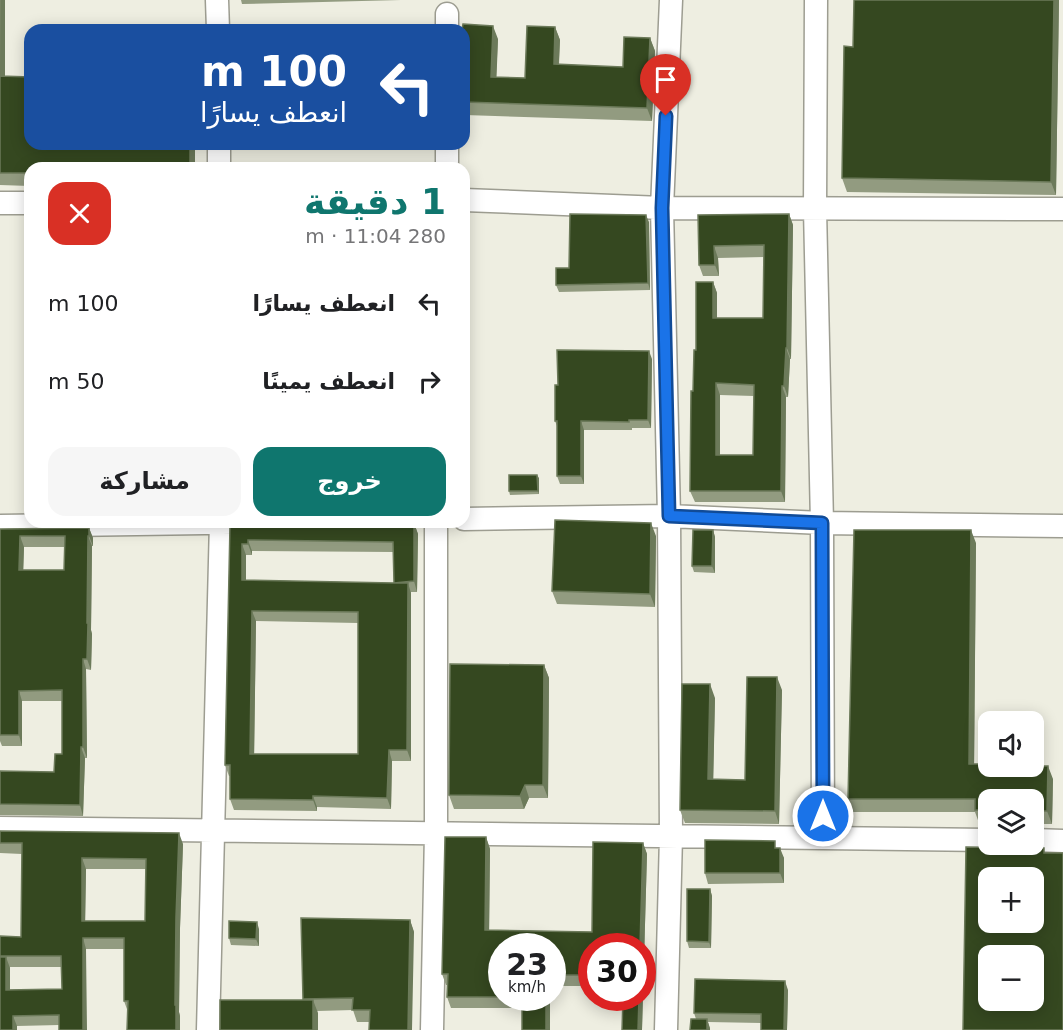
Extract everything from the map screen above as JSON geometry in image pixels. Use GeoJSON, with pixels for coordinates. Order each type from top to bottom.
{"type":"FeatureCollection","features":[{"type":"Feature","properties":{"kind":"street"},"geometry":{"type":"LineString","coordinates":[[217,0],[218,24]]}},
{"type":"Feature","properties":{"kind":"street"},"geometry":{"type":"LineString","coordinates":[[666,1030],[671,836],[669,516],[662,208],[671,0]]}},
{"type":"Feature","properties":{"kind":"street"},"geometry":{"type":"LineString","coordinates":[[816,0],[814,209],[822,523],[823,838]]}},
{"type":"Feature","properties":{"kind":"street"},"geometry":{"type":"LineString","coordinates":[[470,200],[662,208],[1063,209]]}},
{"type":"Feature","properties":{"kind":"street"},"geometry":{"type":"LineString","coordinates":[[0,202],[24,203]]}},
{"type":"Feature","properties":{"kind":"street"},"geometry":{"type":"LineString","coordinates":[[470,519],[669,516],[822,523],[1063,526]]}},
{"type":"Feature","properties":{"kind":"street"},"geometry":{"type":"LineString","coordinates":[[0,526],[24,526]]}},
{"type":"Feature","properties":{"kind":"street"},"geometry":{"type":"LineString","coordinates":[[208,1030],[221,528]]}},
{"type":"Feature","properties":{"kind":"street"},"geometry":{"type":"LineString","coordinates":[[432,1030],[436,833],[436,528]]}},
{"type":"Feature","properties":{"kind":"street"},"geometry":{"type":"LineString","coordinates":[[0,828],[978,840]]}},
{"type":"Feature","properties":{"kind":"street"},"geometry":{"type":"LineString","coordinates":[[1044,840],[1063,841]]}},
{"type":"Feature","properties":{"kind":"building"},"geometry":{"type":"Polygon","coordinates":[[[854,0],[1054,0],[1051,182],[842,178],[844,46],[853,47],[854,0]]]}},
{"type":"Feature","properties":{"kind":"building"},"geometry":{"type":"Polygon","coordinates":[[[470,24],[493,26],[491,77],[525,78],[527,26],[555,27],[554,64],[623,67],[624,37],[650,38],[647,108],[470,102],[470,24]]]}},
{"type":"Feature","properties":{"kind":"building"},"geometry":{"type":"Polygon","coordinates":[[[0,76],[24,77],[24,150],[190,150],[190,162],[24,162],[24,173],[0,173],[0,76]]]}},
{"type":"Feature","properties":{"kind":"building"},"geometry":{"type":"Polygon","coordinates":[[[570,214],[646,215],[648,283],[556,285],[556,268],[569,268],[570,214]]]}},
{"type":"Feature","properties":{"kind":"building"},"geometry":{"type":"Polygon","coordinates":[[[789,214],[787,348],[784,386],[782,386],[781,491],[690,491],[691,391],[693,391],[694,350],[696,350],[696,282],[713,282],[713,318],[763,318],[764,245],[714,246],[715,265],[699,265],[698,215],[789,214]],[[716,383],[716,455],[753,455],[754,385],[716,383]]]}},
{"type":"Feature","properties":{"kind":"building"},"geometry":{"type":"Polygon","coordinates":[[[557,350],[649,351],[648,420],[581,421],[581,476],[557,476],[555,385],[558,385],[557,350]]]}},
{"type":"Feature","properties":{"kind":"building"},"geometry":{"type":"Polygon","coordinates":[[[509,475],[537,475],[538,491],[509,491],[509,475]]]}},
{"type":"Feature","properties":{"kind":"building"},"geometry":{"type":"Polygon","coordinates":[[[555,520],[651,523],[650,594],[552,591],[555,520]]]}},
{"type":"Feature","properties":{"kind":"building"},"geometry":{"type":"Polygon","coordinates":[[[89,528],[87,659],[83,659],[83,747],[81,747],[80,805],[0,804],[0,771],[54,772],[55,754],[62,754],[62,690],[19,691],[19,735],[0,735],[0,529],[89,528]],[[20,536],[19,570],[64,570],[65,536],[20,536]]]}},
{"type":"Feature","properties":{"kind":"building"},"geometry":{"type":"Polygon","coordinates":[[[230,528],[414,528],[414,581],[394,583],[408,583],[407,750],[389,750],[387,798],[313,796],[313,800],[230,799],[230,765],[225,765],[230,528]],[[248,540],[248,544],[242,544],[242,580],[394,583],[393,542],[248,540]],[[252,611],[250,754],[358,754],[358,612],[252,611]]]}},
{"type":"Feature","properties":{"kind":"building"},"geometry":{"type":"Polygon","coordinates":[[[693,530],[713,530],[712,566],[692,566],[693,530]]]}},
{"type":"Feature","properties":{"kind":"building"},"geometry":{"type":"Polygon","coordinates":[[[854,530],[971,530],[969,764],[978,764],[978,777],[1044,777],[1044,766],[1048,766],[1047,811],[1044,811],[1044,789],[978,789],[978,810],[975,810],[975,799],[848,799],[854,530]]]}},
{"type":"Feature","properties":{"kind":"building"},"geometry":{"type":"Polygon","coordinates":[[[450,664],[544,665],[543,785],[525,785],[520,796],[449,795],[450,664]]]}},
{"type":"Feature","properties":{"kind":"building"},"geometry":{"type":"Polygon","coordinates":[[[747,677],[777,677],[775,811],[680,810],[682,684],[710,684],[708,779],[745,780],[747,677]]]}},
{"type":"Feature","properties":{"kind":"building"},"geometry":{"type":"Polygon","coordinates":[[[0,831],[179,833],[176,1030],[127,1030],[128,1001],[124,1001],[124,938],[83,938],[83,1030],[59,1030],[59,1015],[13,1016],[13,1030],[0,1030],[0,957],[6,957],[6,990],[62,989],[61,956],[0,956],[0,936],[21,937],[22,843],[0,843],[0,831]],[[82,858],[82,921],[145,921],[146,859],[82,858]]]}},
{"type":"Feature","properties":{"kind":"building"},"geometry":{"type":"Polygon","coordinates":[[[445,837],[486,837],[485,930],[592,932],[593,842],[643,843],[640,933],[578,933],[578,975],[566,975],[566,933],[488,933],[488,997],[447,997],[448,974],[442,974],[445,837]]]}},
{"type":"Feature","properties":{"kind":"building"},"geometry":{"type":"Polygon","coordinates":[[[705,840],[775,841],[775,848],[780,848],[780,873],[705,873],[705,840]]]}},
{"type":"Feature","properties":{"kind":"building"},"geometry":{"type":"Polygon","coordinates":[[[966,847],[978,847],[978,855],[1063,853],[1063,1030],[963,1030],[966,847]]]}},
{"type":"Feature","properties":{"kind":"building"},"geometry":{"type":"Polygon","coordinates":[[[687,889],[710,889],[709,942],[687,941],[687,889]]]}},
{"type":"Feature","properties":{"kind":"building"},"geometry":{"type":"Polygon","coordinates":[[[301,918],[410,920],[408,1030],[369,1030],[370,1010],[352,1010],[353,998],[303,999],[301,918]]]}},
{"type":"Feature","properties":{"kind":"building"},"geometry":{"type":"Polygon","coordinates":[[[229,921],[257,922],[256,939],[229,938],[229,921]]]}},
{"type":"Feature","properties":{"kind":"building"},"geometry":{"type":"Polygon","coordinates":[[[695,979],[785,981],[784,1030],[761,1030],[761,1014],[694,1013],[695,979]]]}},
{"type":"Feature","properties":{"kind":"building"},"geometry":{"type":"Polygon","coordinates":[[[220,1000],[313,1000],[313,1030],[220,1030],[220,1000]]]}},
{"type":"Feature","properties":{"kind":"building"},"geometry":{"type":"Polygon","coordinates":[[[522,1011],[546,1011],[546,1030],[522,1030],[522,1011]]]}},
{"type":"Feature","properties":{"kind":"building"},"geometry":{"type":"Polygon","coordinates":[[[623,1011],[639,1011],[638,1030],[622,1030],[623,1011]]]}},
{"type":"Feature","properties":{"kind":"building"},"geometry":{"type":"Polygon","coordinates":[[[691,1019],[707,1019],[707,1030],[690,1030],[691,1019]]]}},
{"type":"Feature","properties":{"kind":"route"},"geometry":{"type":"LineString","coordinates":[[666,116],[662,208],[669,516],[822,523],[823,816]]}}]}
